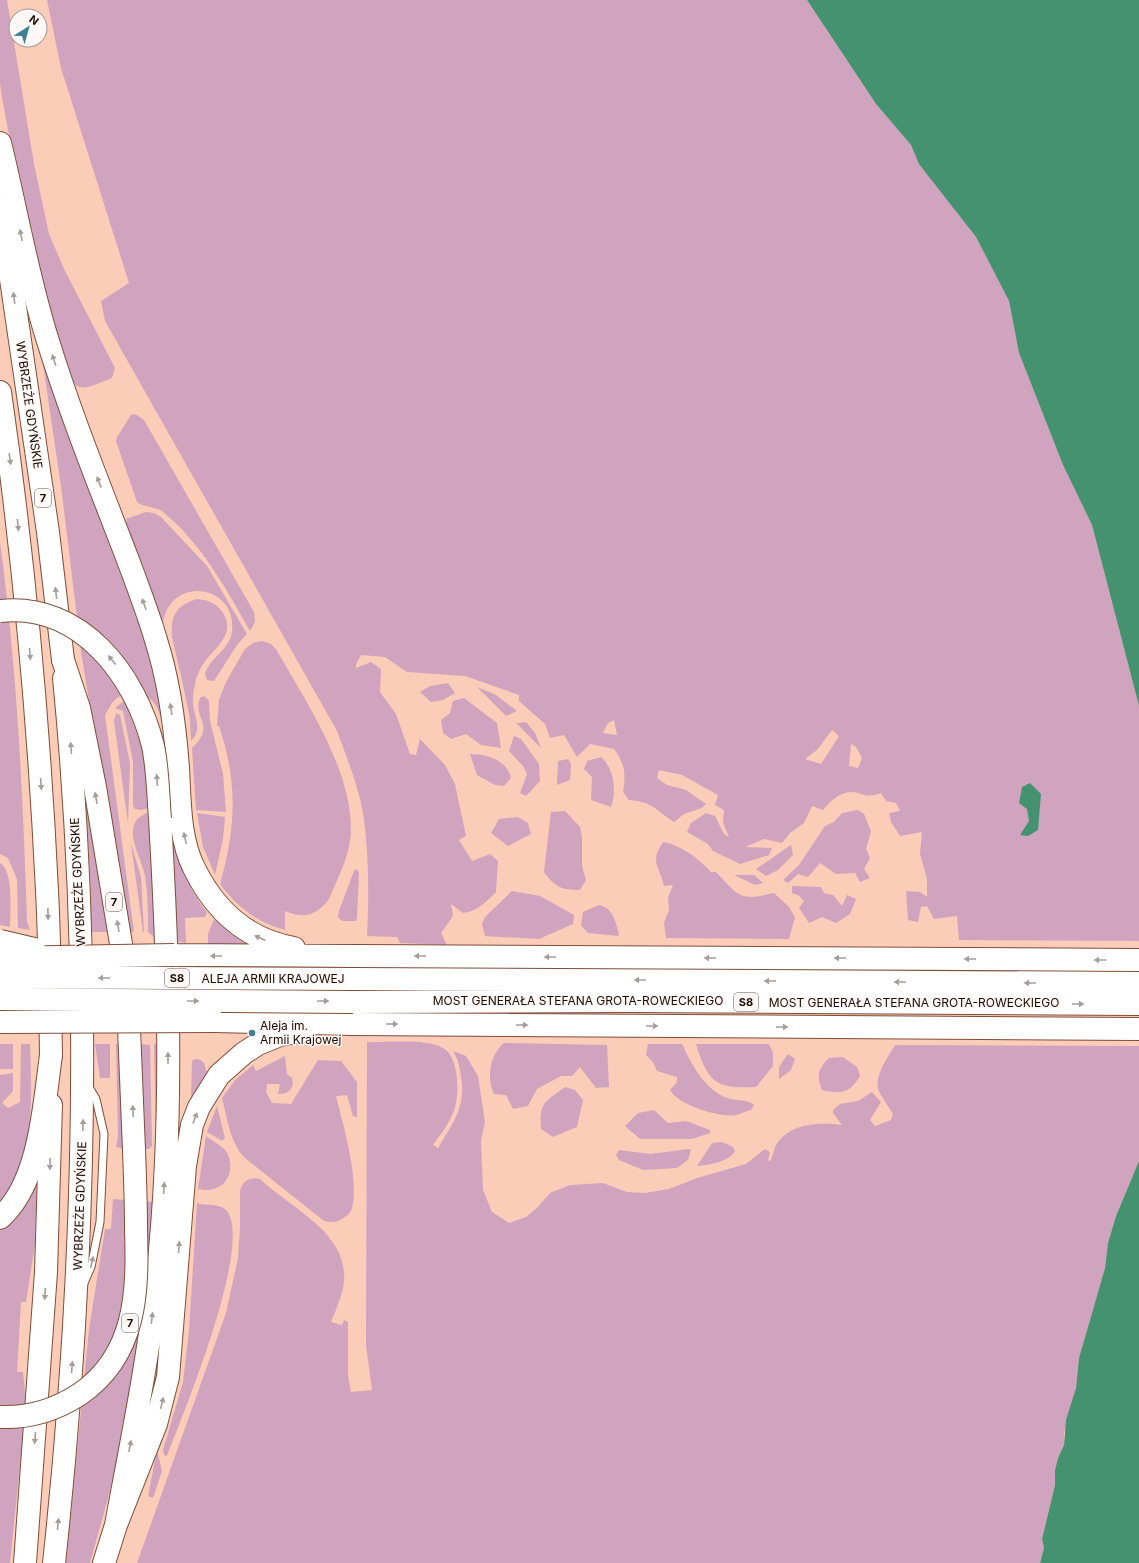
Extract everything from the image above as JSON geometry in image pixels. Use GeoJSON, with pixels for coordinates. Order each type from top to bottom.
{"type":"FeatureCollection","features":[{"type":"Feature","properties":{"kind":"main road"},"geometry":{"type":"LineString","coordinates":[[0,143],[25,256],[47,339],[65,392],[157,641],[171,705],[177,761],[179,802],[184,836],[192,865],[206,890],[222,911],[245,930],[263,939],[284,946],[353,956]]}},
{"type":"Feature","properties":{"kind":"main road","name":"WYBRZEŻE GDYŃSKIE"},"geometry":{"type":"LineString","coordinates":[[0,204],[48,532],[63,660],[79,885],[83,1077],[77,1298],[68,1425],[54,1563]]}},
{"type":"Feature","properties":{"kind":"main road"},"geometry":{"type":"LineString","coordinates":[[0,392],[14,486],[41,779],[47,893],[51,1055],[46,1272],[24,1563]]}},
{"type":"Feature","properties":{"kind":"main road"},"geometry":{"type":"LineString","coordinates":[[0,610],[34,613],[64,622],[77,629],[115,664],[134,694],[148,727],[157,772],[168,1017],[166,1157],[157,1278],[146,1361],[116,1525]]}},
{"type":"Feature","properties":{"kind":"main road","name":"7"},"geometry":{"type":"LineString","coordinates":[[0,1417],[17,1418],[57,1407],[71,1400],[106,1370],[127,1334],[131,1319],[138,1274],[127,980],[96,794],[79,708],[63,660]]}},
{"type":"Feature","properties":{"kind":"main road"},"geometry":{"type":"LineString","coordinates":[[0,941],[81,956]]}},
{"type":"Feature","properties":{"kind":"main road"},"geometry":{"type":"LineString","coordinates":[[0,958],[81,956],[353,956],[1139,960]]}},
{"type":"Feature","properties":{"kind":"main road","name":"ALEJA ARMII KRAJOWEJ"},"geometry":{"type":"LineString","coordinates":[[0,977],[353,979]]}},
{"type":"Feature","properties":{"kind":"main road","name":"MOST GENERAŁA STEFANA GROTA-ROWECKIEGO"},"geometry":{"type":"LineString","coordinates":[[353,979],[1139,983]]}},
{"type":"Feature","properties":{"kind":"main road","name":"ALEJA ARMII KRAJOWEJ"},"geometry":{"type":"LineString","coordinates":[[0,999],[353,1002]]}},
{"type":"Feature","properties":{"kind":"main road","name":"MOST GENERAŁA STEFANA GROTA-ROWECKIEGO"},"geometry":{"type":"LineString","coordinates":[[353,1002],[630,1001],[1139,1004]]}},
{"type":"Feature","properties":{"kind":"main road"},"geometry":{"type":"LineString","coordinates":[[0,1022],[250,1020],[353,1024],[1139,1029]]}},
{"type":"Feature","properties":{"kind":"main road"},"geometry":{"type":"LineString","coordinates":[[104,1563],[116,1525],[146,1453],[162,1403],[168,1377],[177,1286],[183,1189],[188,1145],[192,1125],[199,1107],[208,1090],[231,1063],[258,1044],[290,1032],[353,1024]]}},
{"type":"Feature","properties":{"kind":"main road"},"geometry":{"type":"LineString","coordinates":[[0,1218],[12,1205],[28,1175],[43,1114],[51,1055]]}},
{"type":"Feature","properties":{"kind":"shaded area"},"geometry":{"type":"Polygon","coordinates":[[[0,0],[7,0],[8,48],[15,48],[34,164],[49,234],[65,271],[115,368],[112,378],[90,386],[77,386],[69,371],[58,339],[33,242],[10,142],[0,82],[0,0]]]}},
{"type":"Feature","properties":{"kind":"shaded area"},"geometry":{"type":"Polygon","coordinates":[[[47,0],[807,0],[876,104],[911,145],[920,164],[976,237],[1009,301],[1019,353],[1063,465],[1092,525],[1139,706],[1139,941],[959,940],[957,916],[934,919],[927,906],[921,907],[918,922],[908,920],[906,891],[920,892],[927,897],[927,879],[920,854],[922,832],[900,836],[891,822],[889,813],[900,811],[896,803],[886,801],[881,793],[868,796],[847,792],[835,798],[823,810],[812,806],[804,823],[790,833],[782,843],[764,839],[745,847],[772,848],[769,855],[740,864],[713,851],[708,844],[687,832],[691,823],[706,813],[715,816],[724,834],[729,837],[723,823],[724,810],[715,805],[718,795],[682,775],[659,770],[657,778],[667,785],[686,790],[706,804],[702,808],[684,814],[674,822],[654,807],[629,800],[623,792],[624,769],[614,749],[590,744],[577,757],[564,735],[550,738],[545,724],[519,701],[519,695],[465,676],[407,672],[385,657],[361,655],[356,664],[356,668],[371,662],[381,669],[380,692],[396,714],[410,754],[416,755],[420,739],[445,765],[455,784],[466,836],[459,840],[472,861],[490,854],[498,861],[496,892],[489,899],[481,906],[463,913],[451,904],[453,916],[441,933],[447,945],[400,943],[397,937],[367,936],[368,874],[363,813],[355,782],[337,731],[105,321],[101,301],[129,283],[61,68],[47,0]],[[614,720],[608,723],[603,733],[617,735],[614,720]],[[832,730],[817,750],[805,759],[821,764],[839,736],[832,730]],[[851,744],[849,766],[858,768],[862,758],[856,747],[851,744]]]}},
{"type":"Feature","properties":{"kind":"shaded area"},"geometry":{"type":"Polygon","coordinates":[[[807,0],[1139,0],[1139,706],[1092,525],[1063,465],[1019,353],[1009,301],[976,237],[919,164],[911,145],[876,104],[807,0]]]}},
{"type":"Feature","properties":{"kind":"shaded area"},"geometry":{"type":"Polygon","coordinates":[[[41,351],[123,567],[153,668],[165,735],[159,712],[153,701],[148,697],[132,694],[123,695],[112,703],[105,715],[134,932],[128,932],[82,658],[61,486],[41,351]]]}},
{"type":"Feature","properties":{"kind":"shaded area"},"geometry":{"type":"Polygon","coordinates":[[[135,414],[144,420],[254,612],[255,622],[250,631],[222,582],[190,538],[163,512],[137,502],[116,441],[131,415],[135,414]]]}},
{"type":"Feature","properties":{"kind":"shaded area"},"geometry":{"type":"Polygon","coordinates":[[[146,512],[154,513],[161,517],[207,566],[247,634],[237,645],[214,681],[207,680],[205,674],[211,663],[228,643],[232,631],[231,616],[225,604],[216,596],[204,592],[192,591],[180,596],[170,604],[163,620],[163,639],[134,555],[126,519],[146,512]]]}},
{"type":"Feature","properties":{"kind":"shaded area"},"geometry":{"type":"Polygon","coordinates":[[[0,542],[15,684],[21,779],[27,922],[30,930],[18,928],[17,879],[8,858],[0,854],[0,542]]]}},
{"type":"Feature","properties":{"kind":"shaded area"},"geometry":{"type":"Polygon","coordinates":[[[197,599],[216,605],[221,610],[227,625],[224,638],[206,660],[196,678],[193,692],[193,703],[197,723],[197,732],[191,741],[190,719],[172,637],[172,623],[179,609],[197,599]]]}},
{"type":"Feature","properties":{"kind":"shaded area"},"geometry":{"type":"Polygon","coordinates":[[[262,641],[271,644],[276,649],[315,716],[338,767],[346,792],[350,817],[350,841],[347,856],[329,899],[319,909],[309,914],[298,915],[285,911],[285,930],[266,923],[249,913],[234,900],[220,884],[229,844],[233,805],[229,766],[219,726],[217,726],[219,700],[226,682],[245,649],[253,643],[262,641]]]}},
{"type":"Feature","properties":{"kind":"shaded area"},"geometry":{"type":"Polygon","coordinates":[[[448,683],[455,693],[443,700],[431,702],[420,692],[430,686],[448,683]]]}},
{"type":"Feature","properties":{"kind":"shaded area"},"geometry":{"type":"Polygon","coordinates":[[[477,687],[496,695],[517,711],[506,716],[477,687]]]}},
{"type":"Feature","properties":{"kind":"shaded area"},"geometry":{"type":"Polygon","coordinates":[[[204,696],[209,701],[210,721],[223,774],[226,812],[196,810],[192,748],[203,733],[198,705],[200,698],[204,696]]]}},
{"type":"Feature","properties":{"kind":"shaded area"},"geometry":{"type":"Polygon","coordinates":[[[464,698],[497,723],[501,748],[481,745],[466,734],[451,739],[443,733],[441,720],[450,713],[453,701],[464,698]]]}},
{"type":"Feature","properties":{"kind":"shaded area"},"geometry":{"type":"Polygon","coordinates":[[[125,700],[144,754],[150,808],[141,810],[135,809],[133,806],[133,762],[123,711],[115,708],[125,700]]]}},
{"type":"Feature","properties":{"kind":"shaded area"},"geometry":{"type":"Polygon","coordinates":[[[116,713],[120,715],[130,763],[128,823],[114,721],[116,713]]]}},
{"type":"Feature","properties":{"kind":"shaded area"},"geometry":{"type":"Polygon","coordinates":[[[526,722],[535,733],[541,748],[516,723],[526,722]]]}},
{"type":"Feature","properties":{"kind":"shaded area"},"geometry":{"type":"Polygon","coordinates":[[[514,736],[521,739],[539,764],[540,781],[526,796],[520,793],[527,774],[523,766],[509,751],[514,736]]]}},
{"type":"Feature","properties":{"kind":"shaded area"},"geometry":{"type":"Polygon","coordinates":[[[470,754],[483,755],[501,762],[509,772],[511,778],[504,786],[495,785],[477,775],[470,754]]]}},
{"type":"Feature","properties":{"kind":"shaded area"},"geometry":{"type":"Polygon","coordinates":[[[601,757],[609,767],[613,780],[614,794],[611,807],[591,800],[592,777],[584,769],[587,761],[601,757]]]}},
{"type":"Feature","properties":{"kind":"shaded area"},"geometry":{"type":"Polygon","coordinates":[[[568,759],[571,764],[570,780],[557,785],[558,761],[568,759]]]}},
{"type":"Feature","properties":{"kind":"shaded area"},"geometry":{"type":"Polygon","coordinates":[[[1030,783],[1041,794],[1038,830],[1028,836],[1020,835],[1029,821],[1027,809],[1019,803],[1022,787],[1030,783]]]}},
{"type":"Feature","properties":{"kind":"shaded area"},"geometry":{"type":"Polygon","coordinates":[[[85,788],[112,932],[91,932],[91,892],[85,788]]]}},
{"type":"Feature","properties":{"kind":"shaded area"},"geometry":{"type":"Polygon","coordinates":[[[858,810],[864,814],[871,831],[866,849],[870,858],[864,869],[870,878],[860,882],[855,873],[836,874],[820,863],[808,877],[798,874],[788,883],[783,880],[799,865],[825,826],[834,822],[842,813],[858,810]]]}},
{"type":"Feature","properties":{"kind":"shaded area"},"geometry":{"type":"Polygon","coordinates":[[[150,811],[159,941],[148,932],[145,876],[133,837],[136,820],[150,811]]]}},
{"type":"Feature","properties":{"kind":"shaded area"},"geometry":{"type":"Polygon","coordinates":[[[565,811],[580,827],[582,837],[582,866],[586,880],[580,890],[559,887],[544,872],[551,812],[565,811]]]}},
{"type":"Feature","properties":{"kind":"shaded area"},"geometry":{"type":"Polygon","coordinates":[[[197,813],[225,817],[223,839],[215,875],[203,847],[197,813]]]}},
{"type":"Feature","properties":{"kind":"shaded area"},"geometry":{"type":"Polygon","coordinates":[[[170,817],[182,867],[192,890],[207,912],[205,917],[185,918],[186,943],[173,941],[170,817]]]}},
{"type":"Feature","properties":{"kind":"shaded area"},"geometry":{"type":"Polygon","coordinates":[[[518,817],[528,823],[531,834],[508,846],[491,833],[499,819],[518,817]]]}},
{"type":"Feature","properties":{"kind":"shaded area"},"geometry":{"type":"Polygon","coordinates":[[[663,842],[676,846],[689,853],[711,872],[716,872],[730,887],[741,895],[754,897],[774,893],[789,907],[795,917],[789,939],[666,938],[664,923],[669,910],[668,898],[673,885],[664,886],[656,860],[663,842]]]}},
{"type":"Feature","properties":{"kind":"shaded area"},"geometry":{"type":"Polygon","coordinates":[[[131,843],[141,877],[144,932],[143,932],[131,843]]]}},
{"type":"Feature","properties":{"kind":"shaded area"},"geometry":{"type":"Polygon","coordinates":[[[791,845],[793,855],[778,870],[766,876],[756,869],[791,845]]]}},
{"type":"Feature","properties":{"kind":"shaded area"},"geometry":{"type":"Polygon","coordinates":[[[0,863],[4,867],[9,883],[11,902],[10,927],[0,925],[0,863]]]}},
{"type":"Feature","properties":{"kind":"shaded area"},"geometry":{"type":"Polygon","coordinates":[[[356,869],[359,872],[357,919],[355,921],[342,921],[338,917],[339,911],[356,869]]]}},
{"type":"Feature","properties":{"kind":"shaded area"},"geometry":{"type":"Polygon","coordinates":[[[734,875],[754,875],[763,883],[755,885],[734,875]]]}},
{"type":"Feature","properties":{"kind":"shaded area"},"geometry":{"type":"Polygon","coordinates":[[[792,886],[821,887],[824,893],[833,895],[842,906],[847,895],[856,899],[850,914],[836,923],[822,917],[809,923],[799,908],[804,901],[798,895],[792,893],[792,886]]]}},
{"type":"Feature","properties":{"kind":"shaded area"},"geometry":{"type":"Polygon","coordinates":[[[512,891],[540,896],[574,915],[573,924],[539,939],[485,936],[482,924],[485,917],[512,891]]]}},
{"type":"Feature","properties":{"kind":"shaded area"},"geometry":{"type":"Polygon","coordinates":[[[599,905],[607,909],[613,916],[619,933],[618,936],[588,933],[581,925],[583,912],[599,905]]]}},
{"type":"Feature","properties":{"kind":"shaded area"},"geometry":{"type":"Polygon","coordinates":[[[214,919],[234,936],[248,945],[208,944],[208,934],[214,919]]]}},
{"type":"Feature","properties":{"kind":"shaded area"},"geometry":{"type":"Polygon","coordinates":[[[367,1042],[426,1043],[443,1048],[449,1053],[453,1060],[457,1078],[457,1098],[451,1117],[433,1145],[438,1148],[449,1131],[457,1114],[462,1097],[460,1070],[453,1051],[466,1056],[478,1076],[485,1122],[481,1140],[483,1190],[492,1212],[509,1223],[526,1217],[537,1208],[550,1193],[570,1185],[603,1183],[627,1192],[645,1193],[669,1189],[697,1178],[746,1164],[765,1149],[770,1152],[768,1161],[771,1160],[776,1145],[789,1132],[797,1128],[814,1124],[842,1125],[833,1113],[833,1110],[840,1104],[858,1101],[872,1092],[881,1102],[870,1120],[875,1126],[891,1120],[893,1114],[878,1089],[878,1077],[895,1045],[1139,1046],[1139,1161],[1116,1216],[1108,1243],[1105,1268],[1079,1358],[1076,1388],[1064,1433],[1064,1445],[1058,1458],[1055,1470],[1055,1485],[1042,1539],[1044,1548],[1040,1563],[137,1563],[226,1313],[238,1258],[240,1191],[241,1187],[247,1180],[253,1178],[260,1179],[314,1222],[337,1248],[343,1264],[344,1281],[341,1296],[331,1322],[342,1325],[344,1320],[348,1322],[348,1376],[351,1392],[372,1390],[366,1345],[367,1042]]]}},
{"type":"Feature","properties":{"kind":"shaded area"},"geometry":{"type":"Polygon","coordinates":[[[160,1043],[156,1144],[154,1044],[160,1043]]]}},
{"type":"Feature","properties":{"kind":"shaded area"},"geometry":{"type":"Polygon","coordinates":[[[504,1043],[607,1045],[609,1087],[596,1088],[580,1067],[572,1076],[561,1076],[537,1089],[528,1106],[513,1109],[506,1095],[494,1094],[490,1081],[491,1067],[495,1053],[504,1043]]]}},
{"type":"Feature","properties":{"kind":"shaded area"},"geometry":{"type":"Polygon","coordinates":[[[0,1044],[13,1044],[13,1069],[0,1069],[0,1044]]]}},
{"type":"Feature","properties":{"kind":"shaded area"},"geometry":{"type":"Polygon","coordinates":[[[21,1044],[30,1044],[31,1107],[29,1127],[20,1167],[0,1204],[0,1075],[13,1073],[13,1091],[2,1103],[8,1108],[20,1102],[21,1044]]]}},
{"type":"Feature","properties":{"kind":"shaded area"},"geometry":{"type":"Polygon","coordinates":[[[95,1044],[110,1044],[110,1078],[100,1078],[95,1044]]]}},
{"type":"Feature","properties":{"kind":"shaded area"},"geometry":{"type":"Polygon","coordinates":[[[116,1044],[123,1044],[124,1149],[116,1147],[118,1136],[116,1044]]]}},
{"type":"Feature","properties":{"kind":"shaded area"},"geometry":{"type":"Polygon","coordinates":[[[141,1044],[150,1045],[152,1146],[149,1149],[144,1149],[140,1056],[141,1044]]]}},
{"type":"Feature","properties":{"kind":"shaded area"},"geometry":{"type":"Polygon","coordinates":[[[648,1044],[682,1044],[700,1076],[712,1089],[727,1098],[751,1103],[754,1105],[751,1110],[736,1115],[720,1114],[700,1109],[681,1101],[674,1096],[670,1090],[677,1082],[677,1077],[657,1071],[653,1062],[646,1055],[648,1044]]]}},
{"type":"Feature","properties":{"kind":"shaded area"},"geometry":{"type":"Polygon","coordinates":[[[696,1044],[769,1044],[773,1053],[773,1066],[756,1087],[742,1087],[722,1084],[709,1075],[700,1057],[696,1044]]]}},
{"type":"Feature","properties":{"kind":"shaded area"},"geometry":{"type":"Polygon","coordinates":[[[788,1054],[795,1059],[791,1070],[779,1079],[779,1067],[788,1054]]]}},
{"type":"Feature","properties":{"kind":"shaded area"},"geometry":{"type":"Polygon","coordinates":[[[285,1056],[287,1074],[292,1078],[293,1082],[292,1088],[288,1092],[278,1094],[280,1084],[267,1084],[266,1092],[272,1103],[291,1104],[318,1060],[341,1061],[357,1082],[357,1117],[353,1116],[347,1095],[336,1096],[350,1154],[354,1199],[351,1211],[345,1217],[336,1222],[324,1221],[245,1158],[232,1137],[222,1098],[235,1080],[253,1065],[256,1071],[285,1056]]]}},
{"type":"Feature","properties":{"kind":"shaded area"},"geometry":{"type":"Polygon","coordinates":[[[843,1057],[857,1067],[860,1076],[852,1086],[844,1091],[834,1092],[822,1090],[819,1080],[820,1069],[829,1058],[843,1057]]]}},
{"type":"Feature","properties":{"kind":"shaded area"},"geometry":{"type":"Polygon","coordinates":[[[195,1059],[203,1062],[207,1074],[191,1102],[192,1061],[195,1059]]]}},
{"type":"Feature","properties":{"kind":"shaded area"},"geometry":{"type":"Polygon","coordinates":[[[565,1087],[575,1090],[583,1100],[577,1127],[553,1137],[541,1129],[542,1108],[548,1100],[565,1087]]]}},
{"type":"Feature","properties":{"kind":"shaded area"},"geometry":{"type":"Polygon","coordinates":[[[217,1106],[225,1138],[222,1141],[207,1132],[217,1106]]]}},
{"type":"Feature","properties":{"kind":"shaded area"},"geometry":{"type":"Polygon","coordinates":[[[654,1110],[668,1123],[686,1121],[710,1130],[710,1133],[692,1139],[640,1139],[625,1126],[638,1113],[654,1110]]]}},
{"type":"Feature","properties":{"kind":"shaded area"},"geometry":{"type":"Polygon","coordinates":[[[206,1136],[226,1151],[230,1161],[230,1172],[225,1182],[212,1190],[198,1189],[206,1136]]]}},
{"type":"Feature","properties":{"kind":"shaded area"},"geometry":{"type":"Polygon","coordinates":[[[722,1142],[733,1147],[735,1151],[732,1155],[718,1162],[697,1166],[712,1143],[722,1142]]]}},
{"type":"Feature","properties":{"kind":"shaded area"},"geometry":{"type":"Polygon","coordinates":[[[619,1150],[650,1154],[691,1150],[688,1160],[677,1168],[643,1170],[619,1160],[616,1155],[619,1150]]]}},
{"type":"Feature","properties":{"kind":"shaded area"},"geometry":{"type":"Polygon","coordinates":[[[1139,1161],[1139,1563],[1040,1563],[1044,1548],[1042,1539],[1055,1485],[1055,1470],[1058,1458],[1064,1445],[1066,1420],[1076,1388],[1079,1358],[1105,1268],[1108,1243],[1116,1216],[1139,1161]]]}},
{"type":"Feature","properties":{"kind":"shaded area"},"geometry":{"type":"Polygon","coordinates":[[[37,1177],[35,1244],[26,1302],[21,1302],[17,1372],[23,1372],[26,1405],[0,1408],[0,1228],[37,1177]]]}},
{"type":"Feature","properties":{"kind":"shaded area"},"geometry":{"type":"Polygon","coordinates":[[[113,1199],[154,1202],[146,1304],[115,1473],[90,1563],[66,1563],[89,1329],[105,1229],[111,1229],[113,1199]]]}},
{"type":"Feature","properties":{"kind":"shaded area"},"geometry":{"type":"Polygon","coordinates":[[[197,1203],[220,1206],[226,1210],[232,1228],[231,1256],[224,1291],[213,1330],[187,1405],[167,1456],[164,1455],[163,1450],[183,1382],[189,1330],[197,1203]]]}},
{"type":"Feature","properties":{"kind":"shaded area"},"geometry":{"type":"Polygon","coordinates":[[[24,1426],[10,1563],[0,1563],[0,1427],[24,1426]]]}},
{"type":"Feature","properties":{"kind":"shaded area"},"geometry":{"type":"Polygon","coordinates":[[[157,1450],[162,1471],[153,1498],[148,1496],[157,1450]]]}},
{"type":"Feature","properties":{"kind":"place","name":"Aleja im. Armii Krajowej"},"geometry":{"type":"Point","coordinates":[252,1033]}}]}
